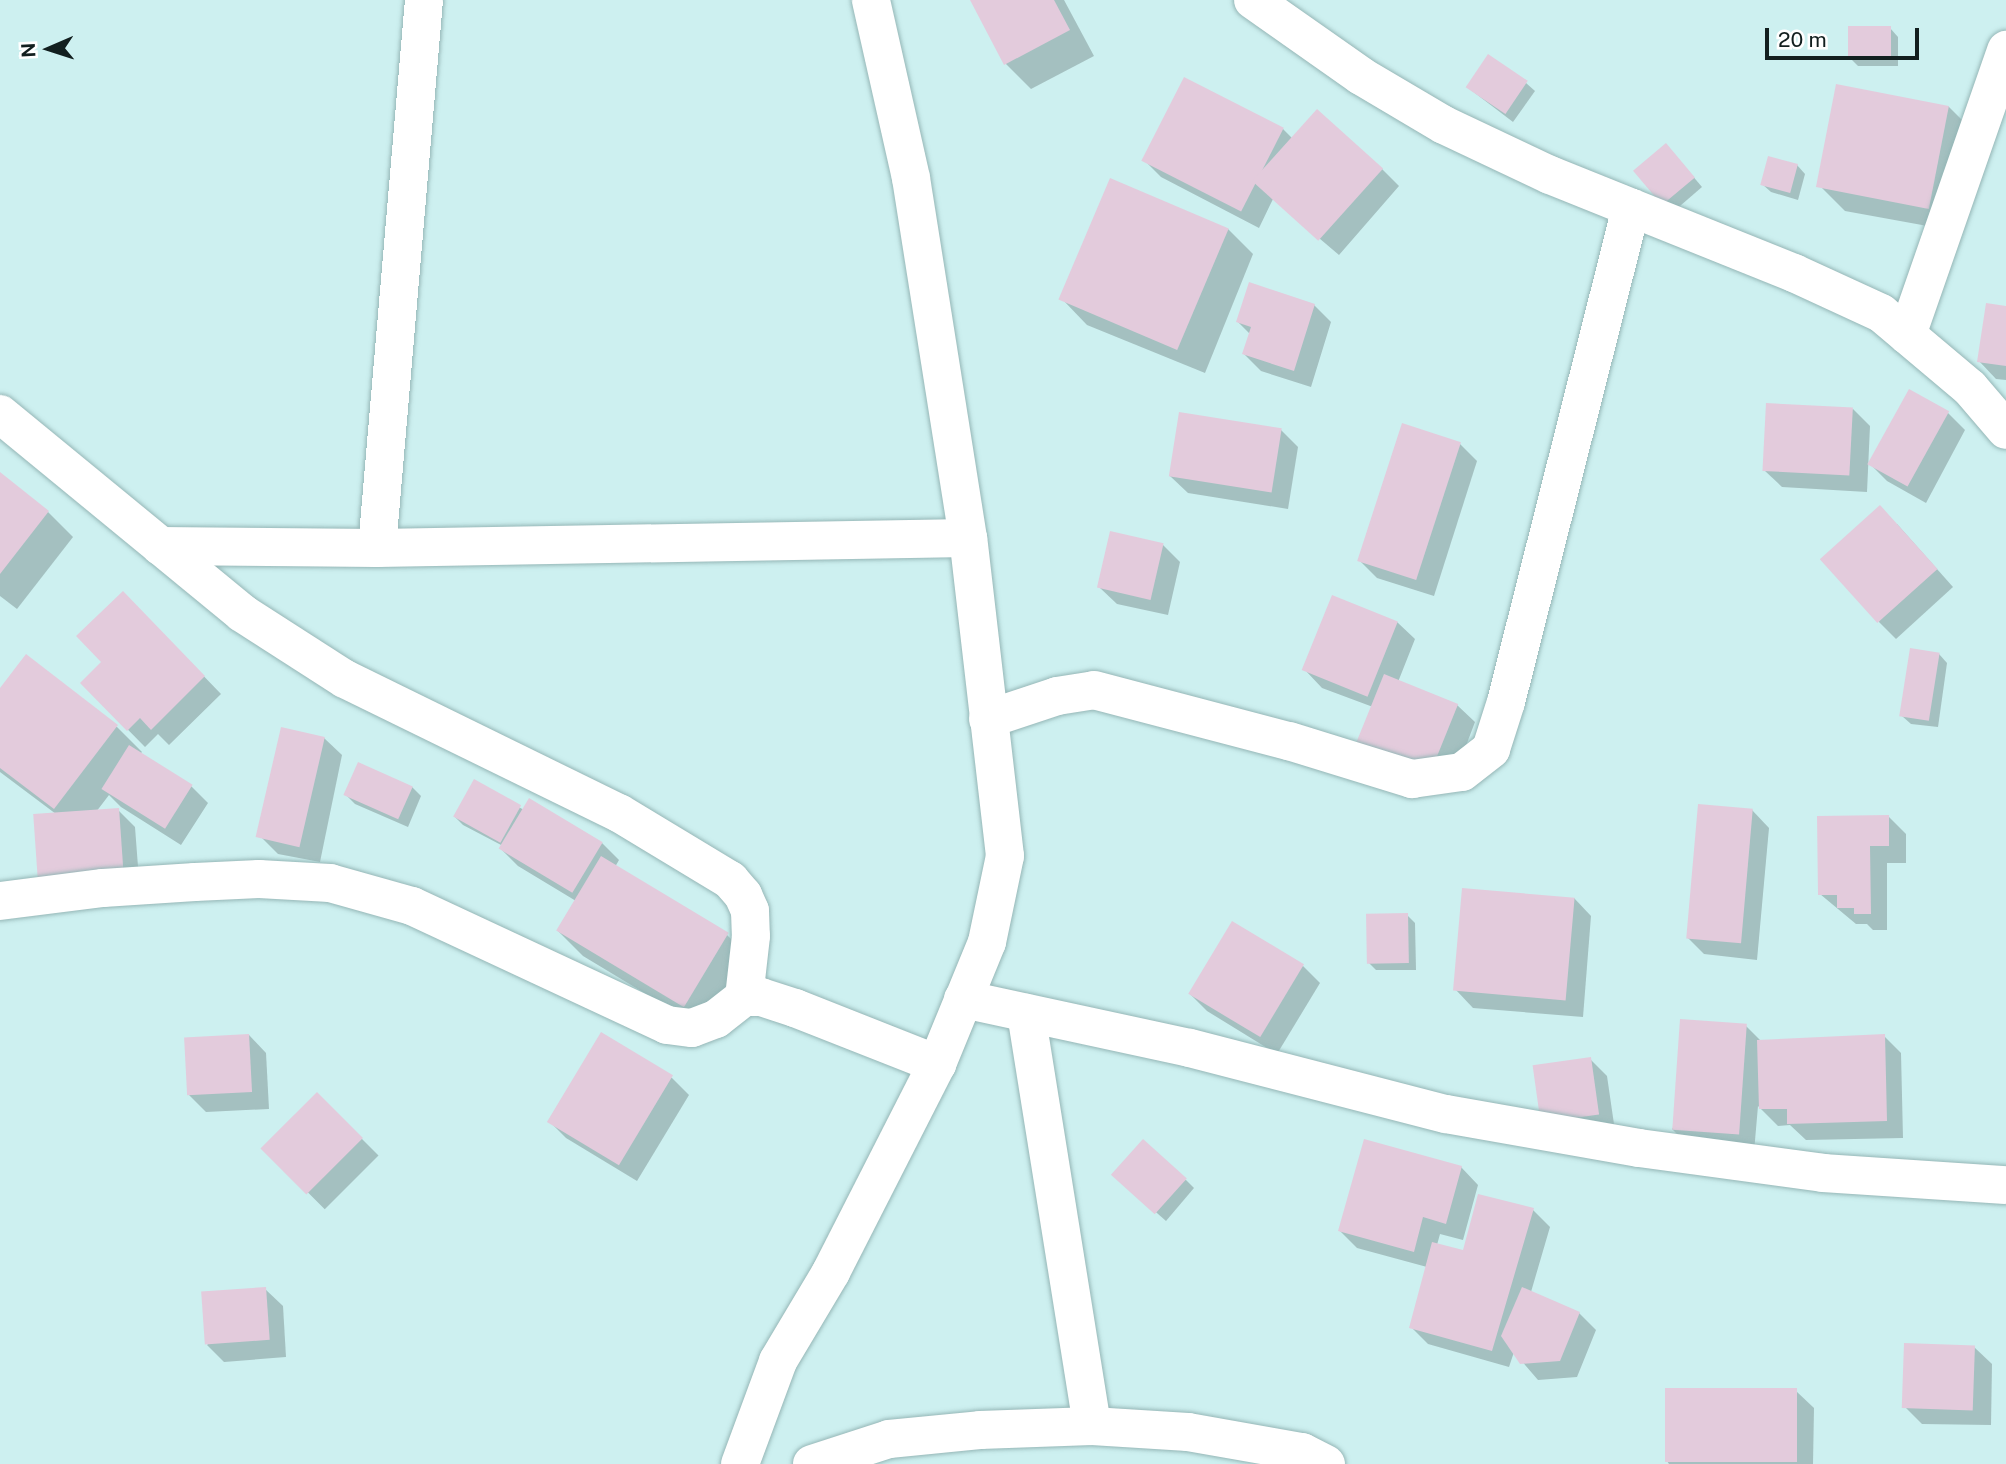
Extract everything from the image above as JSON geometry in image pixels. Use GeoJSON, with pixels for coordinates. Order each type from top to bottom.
{"type":"FeatureCollection","features":[{"type":"Feature","properties":{"kind":"street"},"geometry":{"type":"LineString","coordinates":[[377,548],[424,0]]}},
{"type":"Feature","properties":{"kind":"street"},"geometry":{"type":"LineString","coordinates":[[740,1464],[778,1362],[831,1272],[937,1064],[987,942],[1006,856],[968,538],[911,178],[871,0]]}},
{"type":"Feature","properties":{"kind":"street"},"geometry":{"type":"LineString","coordinates":[[1253,0],[1360,76],[1444,125],[1631,208],[1794,273],[1881,313],[1970,388],[2006,429]]}},
{"type":"Feature","properties":{"kind":"street"},"geometry":{"type":"LineString","coordinates":[[1907,335],[2006,50]]}},
{"type":"Feature","properties":{"kind":"street"},"geometry":{"type":"LineString","coordinates":[[988,719],[1057,696],[1094,690],[1289,741],[1412,779],[1462,772],[1481,757],[1491,749],[1506,702],[1631,208]]}},
{"type":"Feature","properties":{"kind":"street"},"geometry":{"type":"LineString","coordinates":[[0,414],[242,613],[345,679],[619,813],[730,880],[743,895],[750,911],[751,936],[744,997]]}},
{"type":"Feature","properties":{"kind":"street"},"geometry":{"type":"LineString","coordinates":[[160,546],[377,548],[968,538]]}},
{"type":"Feature","properties":{"kind":"street"},"geometry":{"type":"LineString","coordinates":[[0,901],[103,888],[195,882],[259,879],[330,883],[412,906],[667,1025],[692,1028],[716,1019],[744,997],[761,998],[795,1008],[937,1064]]}},
{"type":"Feature","properties":{"kind":"street"},"geometry":{"type":"LineString","coordinates":[[963,999],[1190,1048],[1446,1114],[1626,1146],[1823,1172],[2006,1185]]}},
{"type":"Feature","properties":{"kind":"street"},"geometry":{"type":"LineString","coordinates":[[1026,1013],[1092,1426]]}},
{"type":"Feature","properties":{"kind":"street"},"geometry":{"type":"LineString","coordinates":[[812,1464],[889,1439],[980,1430],[1092,1426],[1188,1432],[1302,1452],[1326,1464]]}},
{"type":"Feature","properties":{"kind":"building"},"geometry":{"type":"Polygon","coordinates":[[[970,0],[1054,0],[1070,30],[1004,65],[970,0]]]}},
{"type":"Feature","properties":{"kind":"building"},"geometry":{"type":"Polygon","coordinates":[[[1848,26],[1891,26],[1891,58],[1848,58],[1848,26]]]}},
{"type":"Feature","properties":{"kind":"building"},"geometry":{"type":"Polygon","coordinates":[[[1488,54],[1528,81],[1505,114],[1466,87],[1488,54]]]}},
{"type":"Feature","properties":{"kind":"building"},"geometry":{"type":"Polygon","coordinates":[[[1184,77],[1284,128],[1241,212],[1141,161],[1184,77]]]}},
{"type":"Feature","properties":{"kind":"building"},"geometry":{"type":"Polygon","coordinates":[[[1836,84],[1949,106],[1929,209],[1816,187],[1836,84]]]}},
{"type":"Feature","properties":{"kind":"building"},"geometry":{"type":"Polygon","coordinates":[[[1317,109],[1383,169],[1318,241],[1252,181],[1317,109]]]}},
{"type":"Feature","properties":{"kind":"building"},"geometry":{"type":"Polygon","coordinates":[[[1666,143],[1695,177],[1662,205],[1633,171],[1666,143]]]}},
{"type":"Feature","properties":{"kind":"building"},"geometry":{"type":"Polygon","coordinates":[[[1768,156],[1798,164],[1790,193],[1760,185],[1768,156]]]}},
{"type":"Feature","properties":{"kind":"building"},"geometry":{"type":"Polygon","coordinates":[[[1110,178],[1229,228],[1177,350],[1058,300],[1110,178]]]}},
{"type":"Feature","properties":{"kind":"building"},"geometry":{"type":"Polygon","coordinates":[[[1249,282],[1315,304],[1294,371],[1242,354],[1251,327],[1236,322],[1249,282]]]}},
{"type":"Feature","properties":{"kind":"building"},"geometry":{"type":"Polygon","coordinates":[[[1986,303],[2006,306],[2006,366],[1977,362],[1986,303]]]}},
{"type":"Feature","properties":{"kind":"building"},"geometry":{"type":"Polygon","coordinates":[[[1909,389],[1949,411],[1908,487],[1867,464],[1909,389]]]}},
{"type":"Feature","properties":{"kind":"building"},"geometry":{"type":"Polygon","coordinates":[[[1766,403],[1853,408],[1849,475],[1762,471],[1766,403]]]}},
{"type":"Feature","properties":{"kind":"building"},"geometry":{"type":"Polygon","coordinates":[[[1179,412],[1282,428],[1272,492],[1169,476],[1179,412]]]}},
{"type":"Feature","properties":{"kind":"building"},"geometry":{"type":"Polygon","coordinates":[[[1402,423],[1461,442],[1416,580],[1357,561],[1402,423]]]}},
{"type":"Feature","properties":{"kind":"building"},"geometry":{"type":"Polygon","coordinates":[[[0,472],[49,511],[0,574],[0,472]]]}},
{"type":"Feature","properties":{"kind":"building"},"geometry":{"type":"Polygon","coordinates":[[[1880,505],[1938,569],[1877,623],[1820,559],[1880,505]]]}},
{"type":"Feature","properties":{"kind":"building"},"geometry":{"type":"Polygon","coordinates":[[[1110,531],[1164,543],[1151,600],[1097,588],[1110,531]]]}},
{"type":"Feature","properties":{"kind":"building"},"geometry":{"type":"Polygon","coordinates":[[[123,591],[205,676],[151,730],[140,718],[127,731],[80,683],[101,662],[76,636],[123,591]]]}},
{"type":"Feature","properties":{"kind":"building"},"geometry":{"type":"Polygon","coordinates":[[[1332,595],[1398,622],[1367,697],[1302,670],[1332,595]]]}},
{"type":"Feature","properties":{"kind":"building"},"geometry":{"type":"Polygon","coordinates":[[[1910,648],[1940,653],[1929,721],[1899,716],[1910,648]]]}},
{"type":"Feature","properties":{"kind":"building"},"geometry":{"type":"Polygon","coordinates":[[[26,654],[118,725],[54,809],[0,768],[0,688],[26,654]]]}},
{"type":"Feature","properties":{"kind":"building"},"geometry":{"type":"Polygon","coordinates":[[[1384,674],[1458,704],[1430,773],[1356,743],[1384,674]]]}},
{"type":"Feature","properties":{"kind":"building"},"geometry":{"type":"Polygon","coordinates":[[[281,727],[325,737],[299,847],[256,837],[281,727]]]}},
{"type":"Feature","properties":{"kind":"building"},"geometry":{"type":"Polygon","coordinates":[[[129,745],[193,785],[165,829],[101,789],[129,745]]]}},
{"type":"Feature","properties":{"kind":"building"},"geometry":{"type":"Polygon","coordinates":[[[358,762],[413,786],[398,819],[343,795],[358,762]]]}},
{"type":"Feature","properties":{"kind":"building"},"geometry":{"type":"Polygon","coordinates":[[[474,779],[521,805],[500,843],[453,817],[474,779]]]}},
{"type":"Feature","properties":{"kind":"building"},"geometry":{"type":"Polygon","coordinates":[[[529,798],[603,842],[572,893],[499,849],[529,798]]]}},
{"type":"Feature","properties":{"kind":"building"},"geometry":{"type":"Polygon","coordinates":[[[1698,804],[1753,809],[1741,943],[1686,938],[1698,804]]]}},
{"type":"Feature","properties":{"kind":"building"},"geometry":{"type":"Polygon","coordinates":[[[119,808],[124,876],[38,882],[33,814],[119,808]]]}},
{"type":"Feature","properties":{"kind":"building"},"geometry":{"type":"Polygon","coordinates":[[[1889,815],[1889,846],[1870,846],[1871,914],[1854,914],[1854,908],[1837,908],[1837,895],[1818,895],[1817,816],[1889,815]]]}},
{"type":"Feature","properties":{"kind":"building"},"geometry":{"type":"Polygon","coordinates":[[[601,856],[729,933],[684,1007],[556,931],[601,856]]]}},
{"type":"Feature","properties":{"kind":"building"},"geometry":{"type":"Polygon","coordinates":[[[1462,888],[1575,898],[1566,1000],[1453,991],[1462,888]]]}},
{"type":"Feature","properties":{"kind":"building"},"geometry":{"type":"Polygon","coordinates":[[[1408,913],[1409,963],[1367,964],[1366,914],[1408,913]]]}},
{"type":"Feature","properties":{"kind":"building"},"geometry":{"type":"Polygon","coordinates":[[[1232,921],[1304,964],[1260,1037],[1188,994],[1232,921]]]}},
{"type":"Feature","properties":{"kind":"building"},"geometry":{"type":"Polygon","coordinates":[[[1680,1019],[1747,1024],[1739,1134],[1672,1130],[1680,1019]]]}},
{"type":"Feature","properties":{"kind":"building"},"geometry":{"type":"Polygon","coordinates":[[[601,1032],[673,1075],[619,1165],[547,1122],[601,1032]]]}},
{"type":"Feature","properties":{"kind":"building"},"geometry":{"type":"Polygon","coordinates":[[[249,1034],[252,1092],[187,1095],[184,1037],[249,1034]]]}},
{"type":"Feature","properties":{"kind":"building"},"geometry":{"type":"Polygon","coordinates":[[[1885,1034],[1887,1121],[1787,1124],[1787,1109],[1759,1109],[1757,1040],[1885,1034]]]}},
{"type":"Feature","properties":{"kind":"building"},"geometry":{"type":"Polygon","coordinates":[[[1591,1057],[1599,1114],[1541,1123],[1533,1065],[1591,1057]]]}},
{"type":"Feature","properties":{"kind":"building"},"geometry":{"type":"Polygon","coordinates":[[[317,1092],[363,1138],[306,1195],[260,1149],[317,1092]]]}},
{"type":"Feature","properties":{"kind":"building"},"geometry":{"type":"Polygon","coordinates":[[[1143,1139],[1187,1178],[1155,1214],[1111,1175],[1143,1139]]]}},
{"type":"Feature","properties":{"kind":"building"},"geometry":{"type":"Polygon","coordinates":[[[1364,1139],[1462,1166],[1446,1224],[1423,1217],[1414,1252],[1338,1231],[1364,1139]]]}},
{"type":"Feature","properties":{"kind":"building"},"geometry":{"type":"Polygon","coordinates":[[[1478,1194],[1534,1208],[1492,1351],[1409,1328],[1432,1242],[1463,1250],[1478,1194]]]}},
{"type":"Feature","properties":{"kind":"building"},"geometry":{"type":"Polygon","coordinates":[[[266,1287],[270,1340],[205,1344],[201,1292],[266,1287]]]}},
{"type":"Feature","properties":{"kind":"building"},"geometry":{"type":"Polygon","coordinates":[[[1522,1287],[1580,1312],[1560,1361],[1520,1364],[1501,1336],[1522,1287]]]}},
{"type":"Feature","properties":{"kind":"building"},"geometry":{"type":"Polygon","coordinates":[[[1904,1343],[1975,1345],[1973,1410],[1902,1408],[1904,1343]]]}},
{"type":"Feature","properties":{"kind":"building"},"geometry":{"type":"Polygon","coordinates":[[[1665,1388],[1797,1388],[1797,1462],[1665,1462],[1665,1388]]]}}]}
